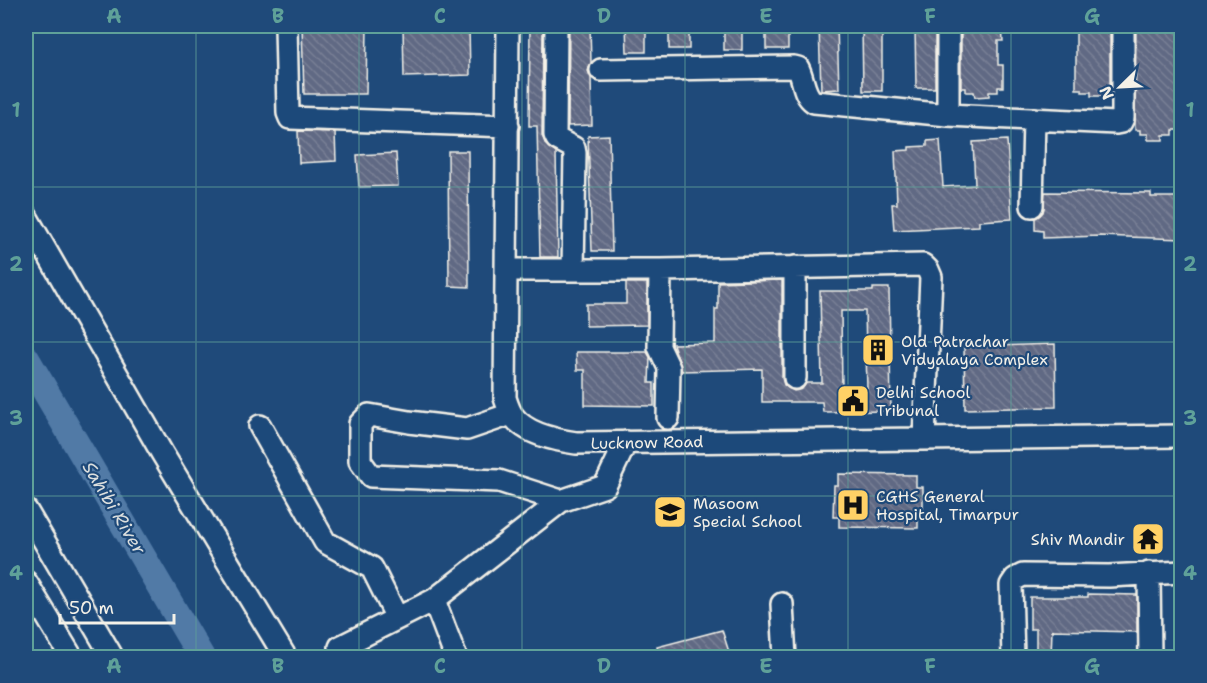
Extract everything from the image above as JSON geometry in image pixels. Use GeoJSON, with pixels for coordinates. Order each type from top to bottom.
{"type":"FeatureCollection","features":[{"type":"Feature","properties":{"kind":"street"},"geometry":{"type":"LineString","coordinates":[[286,26],[290,118],[508,126]]}},
{"type":"Feature","properties":{"kind":"street"},"geometry":{"type":"LineString","coordinates":[[508,26],[505,398],[511,414],[467,429],[369,415],[360,424],[360,461],[371,476],[499,481],[561,501]]}},
{"type":"Feature","properties":{"kind":"street"},"geometry":{"type":"LineString","coordinates":[[555,26],[555,135],[557,139],[574,148],[575,153],[573,270]]}},
{"type":"Feature","properties":{"kind":"street"},"geometry":{"type":"LineString","coordinates":[[948,26],[948,115]]}},
{"type":"Feature","properties":{"kind":"street"},"geometry":{"type":"LineString","coordinates":[[601,70],[794,67],[801,72],[808,97],[814,102],[948,115],[1121,122],[1123,118],[1124,26]]}},
{"type":"Feature","properties":{"kind":"street"},"geometry":{"type":"LineString","coordinates":[[1032,206],[1034,119]]}},
{"type":"Feature","properties":{"kind":"street"},"geometry":{"type":"LineString","coordinates":[[26,216],[162,453],[286,657]]}},
{"type":"Feature","properties":{"kind":"street"},"geometry":{"type":"LineString","coordinates":[[507,270],[660,270],[923,265],[931,277],[924,439]]}},
{"type":"Feature","properties":{"kind":"street"},"geometry":{"type":"LineString","coordinates":[[795,267],[795,378]]}},
{"type":"Feature","properties":{"kind":"street"},"geometry":{"type":"LineString","coordinates":[[660,270],[659,347],[669,368],[668,418]]}},
{"type":"Feature","properties":{"kind":"street","name":"Lucknow Road"},"geometry":{"type":"LineString","coordinates":[[511,414],[521,425],[556,440],[576,443],[1182,436]]}},
{"type":"Feature","properties":{"kind":"street"},"geometry":{"type":"LineString","coordinates":[[260,426],[325,542],[372,568],[397,618]]}},
{"type":"Feature","properties":{"kind":"street"},"geometry":{"type":"LineString","coordinates":[[340,647],[434,600],[561,501],[605,486],[626,442]]}},
{"type":"Feature","properties":{"kind":"street"},"geometry":{"type":"LineString","coordinates":[[26,510],[113,657]]}},
{"type":"Feature","properties":{"kind":"street"},"geometry":{"type":"LineString","coordinates":[[1013,657],[1011,585],[1015,579],[1030,574],[1109,576],[1182,572]]}},
{"type":"Feature","properties":{"kind":"street"},"geometry":{"type":"LineString","coordinates":[[1149,573],[1150,657]]}},
{"type":"Feature","properties":{"kind":"street"},"geometry":{"type":"LineString","coordinates":[[26,582],[70,656]]}},
{"type":"Feature","properties":{"kind":"street"},"geometry":{"type":"LineString","coordinates":[[434,600],[456,657]]}},
{"type":"Feature","properties":{"kind":"street"},"geometry":{"type":"LineString","coordinates":[[782,604],[785,657]]}},
{"type":"Feature","properties":{"kind":"building"},"geometry":{"type":"Polygon","coordinates":[[[302,26],[367,26],[366,94],[304,94],[302,26]]]}},
{"type":"Feature","properties":{"kind":"building"},"geometry":{"type":"Polygon","coordinates":[[[403,26],[469,26],[470,75],[404,77],[403,26]]]}},
{"type":"Feature","properties":{"kind":"building"},"geometry":{"type":"Polygon","coordinates":[[[530,26],[543,26],[542,135],[546,145],[556,153],[558,257],[540,257],[537,126],[529,126],[530,26]]]}},
{"type":"Feature","properties":{"kind":"building"},"geometry":{"type":"Polygon","coordinates":[[[569,26],[590,26],[591,63],[588,71],[591,78],[592,125],[568,126],[569,26]]]}},
{"type":"Feature","properties":{"kind":"building"},"geometry":{"type":"Polygon","coordinates":[[[626,26],[646,26],[646,52],[627,52],[626,26]]]}},
{"type":"Feature","properties":{"kind":"building"},"geometry":{"type":"Polygon","coordinates":[[[669,26],[689,26],[689,49],[669,49],[669,26]]]}},
{"type":"Feature","properties":{"kind":"building"},"geometry":{"type":"Polygon","coordinates":[[[724,26],[742,26],[742,50],[724,50],[724,26]]]}},
{"type":"Feature","properties":{"kind":"building"},"geometry":{"type":"Polygon","coordinates":[[[766,26],[788,26],[788,49],[766,49],[766,26]]]}},
{"type":"Feature","properties":{"kind":"building"},"geometry":{"type":"Polygon","coordinates":[[[819,26],[837,26],[839,89],[821,90],[819,26]]]}},
{"type":"Feature","properties":{"kind":"building"},"geometry":{"type":"Polygon","coordinates":[[[862,26],[882,26],[882,91],[863,91],[862,26]]]}},
{"type":"Feature","properties":{"kind":"building"},"geometry":{"type":"Polygon","coordinates":[[[915,26],[935,26],[935,88],[916,88],[915,26]]]}},
{"type":"Feature","properties":{"kind":"building"},"geometry":{"type":"Polygon","coordinates":[[[961,26],[1002,26],[1003,41],[998,41],[998,65],[1003,65],[1003,87],[998,87],[998,92],[989,92],[989,96],[975,97],[974,92],[966,92],[966,88],[961,88],[961,26]]]}},
{"type":"Feature","properties":{"kind":"building"},"geometry":{"type":"Polygon","coordinates":[[[1076,26],[1110,26],[1110,92],[1105,92],[1105,96],[1091,96],[1091,92],[1076,89],[1076,26]]]}},
{"type":"Feature","properties":{"kind":"building"},"geometry":{"type":"Polygon","coordinates":[[[1136,26],[1180,26],[1181,130],[1173,130],[1173,135],[1163,135],[1163,140],[1148,140],[1148,134],[1140,134],[1140,130],[1135,130],[1136,26]]]}},
{"type":"Feature","properties":{"kind":"building"},"geometry":{"type":"Polygon","coordinates":[[[298,131],[335,132],[336,161],[299,163],[298,131]]]}},
{"type":"Feature","properties":{"kind":"building"},"geometry":{"type":"Polygon","coordinates":[[[609,135],[612,251],[592,251],[588,136],[609,135]]]}},
{"type":"Feature","properties":{"kind":"building"},"geometry":{"type":"Polygon","coordinates":[[[940,140],[943,187],[975,185],[973,142],[1007,140],[1012,219],[979,221],[979,226],[894,230],[892,204],[897,204],[895,151],[927,146],[927,141],[940,140]]]}},
{"type":"Feature","properties":{"kind":"building"},"geometry":{"type":"Polygon","coordinates":[[[448,151],[468,151],[469,287],[449,286],[448,151]]]}},
{"type":"Feature","properties":{"kind":"building"},"geometry":{"type":"Polygon","coordinates":[[[396,153],[398,186],[359,187],[357,155],[396,153]]]}},
{"type":"Feature","properties":{"kind":"building"},"geometry":{"type":"Polygon","coordinates":[[[1045,192],[1151,193],[1151,197],[1182,197],[1182,239],[1100,236],[1043,238],[1043,231],[1035,230],[1035,218],[1043,212],[1045,192]]]}},
{"type":"Feature","properties":{"kind":"building"},"geometry":{"type":"Polygon","coordinates":[[[782,280],[782,378],[784,385],[794,391],[802,389],[806,383],[822,383],[820,291],[873,291],[873,288],[889,288],[891,411],[823,412],[822,402],[762,402],[762,369],[682,371],[673,344],[715,343],[718,282],[782,280]],[[841,311],[842,390],[867,390],[865,311],[841,311]]]}},
{"type":"Feature","properties":{"kind":"building"},"geometry":{"type":"Polygon","coordinates":[[[626,283],[647,283],[647,325],[586,326],[586,304],[626,304],[626,283]]]}},
{"type":"Feature","properties":{"kind":"building"},"geometry":{"type":"Polygon","coordinates":[[[1055,344],[1056,407],[965,409],[964,347],[1055,344]]]}},
{"type":"Feature","properties":{"kind":"building"},"geometry":{"type":"Polygon","coordinates":[[[576,352],[647,352],[650,357],[649,383],[654,383],[654,406],[585,405],[585,370],[577,370],[576,352]]]}},
{"type":"Feature","properties":{"kind":"building"},"geometry":{"type":"Polygon","coordinates":[[[838,474],[916,475],[916,487],[923,487],[923,517],[918,517],[918,528],[839,527],[839,517],[833,517],[834,485],[838,485],[838,474]]]}},
{"type":"Feature","properties":{"kind":"building"},"geometry":{"type":"Polygon","coordinates":[[[1088,594],[1137,595],[1137,632],[1052,630],[1051,657],[1036,657],[1036,629],[1030,629],[1030,597],[1088,597],[1088,594]]]}},
{"type":"Feature","properties":{"kind":"building"},"geometry":{"type":"Polygon","coordinates":[[[722,630],[729,652],[709,657],[659,657],[657,647],[722,630]]]}},
{"type":"Feature","properties":{"kind":"waterway","name":"Sahibi River"},"geometry":{"type":"LineString","coordinates":[[26,358],[202,658]]}},
{"type":"Feature","properties":{"kind":"place","name":"Old Patrachar Vidyalaya Complex"},"geometry":{"type":"Point","coordinates":[878,350]}},
{"type":"Feature","properties":{"kind":"place","name":"Delhi School Tribunal"},"geometry":{"type":"Point","coordinates":[853,401]}},
{"type":"Feature","properties":{"kind":"place","name":"CGHS General Hospital, Timarpur"},"geometry":{"type":"Point","coordinates":[853,505]}},
{"type":"Feature","properties":{"kind":"place","name":"Masoom Special School"},"geometry":{"type":"Point","coordinates":[670,512]}},
{"type":"Feature","properties":{"kind":"place","name":"Shiv Mandir"},"geometry":{"type":"Point","coordinates":[1148,539]}}]}
